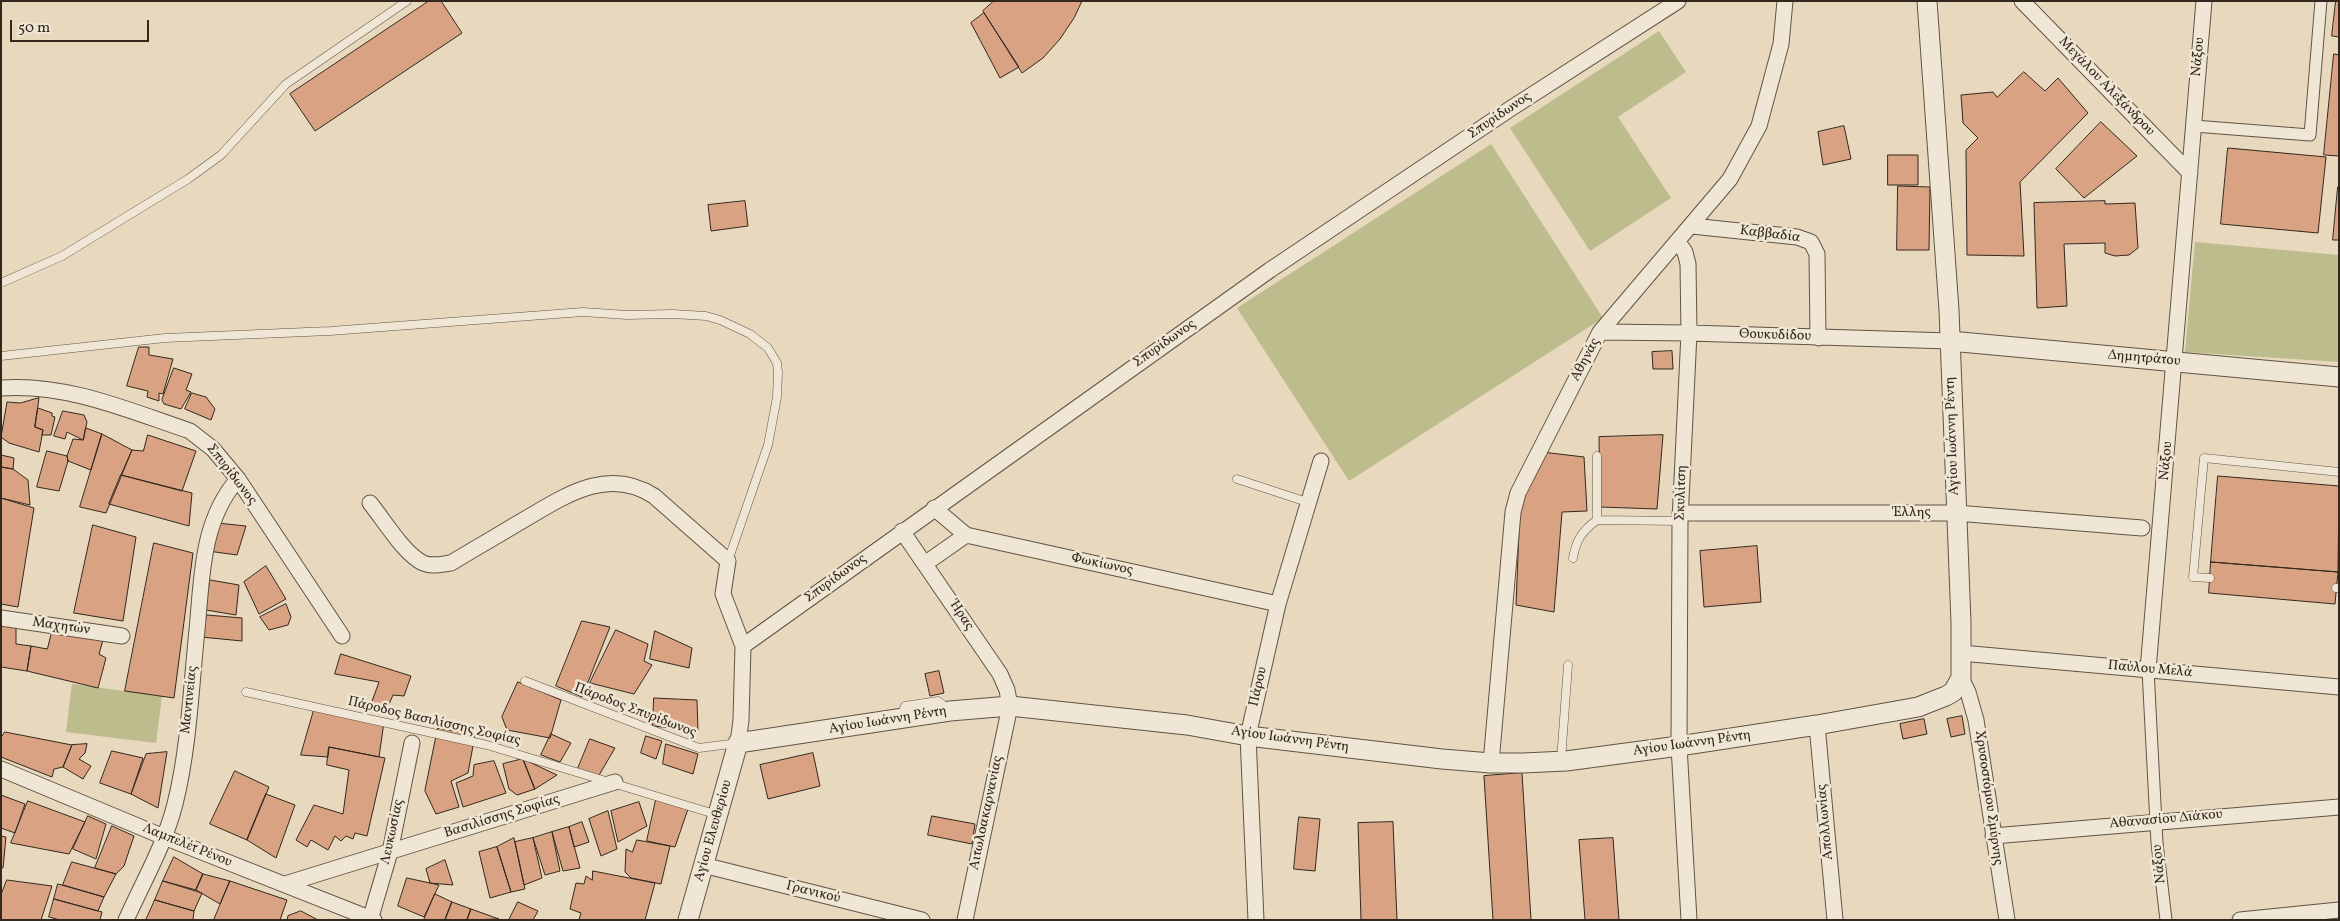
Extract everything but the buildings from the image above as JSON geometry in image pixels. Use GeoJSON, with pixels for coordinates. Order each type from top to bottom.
{"type":"FeatureCollection","features":[{"type":"Feature","properties":{"kind":"street","name":"Σπυρίδωνος"},"geometry":{"type":"LineString","coordinates":[[742,646],[1270,270],[1510,109],[1678,1]]}},
{"type":"Feature","properties":{"kind":"street","name":"Αθηνάς"},"geometry":{"type":"LineString","coordinates":[[1491,763],[1513,512],[1526,475],[1600,332],[1730,179],[1760,126],[1781,44],[1785,1]]}},
{"type":"Feature","properties":{"kind":"street","name":"Αγίου Ιωάννη Ρέντη"},"geometry":{"type":"LineString","coordinates":[[738,743],[950,711],[1010,706],[1187,725],[1248,736],[1393,754],[1491,763],[1561,761],[1680,746],[1918,708],[1953,692],[1961,678],[1961,653],[1950,341],[1927,1]]}},
{"type":"Feature","properties":{"kind":"street","name":"Μεγάλου Αλεξάνδρου"},"geometry":{"type":"LineString","coordinates":[[2022,1],[2190,173]]}},
{"type":"Feature","properties":{"kind":"street","name":"Νάξου"},"geometry":{"type":"LineString","coordinates":[[2166,920],[2156,821],[2148,670],[2204,1]]}},
{"type":"Feature","properties":{"kind":"street"},"geometry":{"type":"LineString","coordinates":[[2194,126],[2310,135],[2321,1]]}},
{"type":"Feature","properties":{"kind":"street","name":"Καββαδία"},"geometry":{"type":"LineString","coordinates":[[1692,226],[1798,237],[1811,242],[1817,254],[1818,338]]}},
{"type":"Feature","properties":{"kind":"street","name":"Σκυλίτση"},"geometry":{"type":"LineString","coordinates":[[1678,242],[1685,252],[1688,264],[1688,333],[1680,517],[1680,746],[1689,920]]}},
{"type":"Feature","properties":{"kind":"street","name":"Θουκυδίδου"},"geometry":{"type":"LineString","coordinates":[[1600,332],[1950,341]]}},
{"type":"Feature","properties":{"kind":"street","name":"Δημητράτου"},"geometry":{"type":"LineString","coordinates":[[1950,341],[2339,377]]}},
{"type":"Feature","properties":{"kind":"street","name":"Σπυρίδωνος"},"geometry":{"type":"LineString","coordinates":[[1,388],[32,388],[85,396],[190,431],[213,449],[238,479],[342,636]]}},
{"type":"Feature","properties":{"kind":"street","name":"Πάρου"},"geometry":{"type":"LineString","coordinates":[[1256,920],[1248,736],[1278,604],[1307,502],[1321,461]]}},
{"type":"Feature","properties":{"kind":"street","name":"Μαντινείας"},"geometry":{"type":"LineString","coordinates":[[126,920],[164,837],[175,804],[187,732],[206,548],[216,512],[238,479]]}},
{"type":"Feature","properties":{"kind":"street"},"geometry":{"type":"LineString","coordinates":[[370,503],[413,557],[424,564],[436,565],[451,563],[578,490],[613,484],[628,485],[643,489],[654,496],[728,561],[723,594],[742,646],[741,720],[738,743]]}},
{"type":"Feature","properties":{"kind":"street","name":"Φωκίωνος"},"geometry":{"type":"LineString","coordinates":[[934,508],[966,535],[1278,604]]}},
{"type":"Feature","properties":{"kind":"street","name":"Έλλης"},"geometry":{"type":"LineString","coordinates":[[1680,517],[1956,513],[2142,528]]}},
{"type":"Feature","properties":{"kind":"street","name":"Ήρας"},"geometry":{"type":"LineString","coordinates":[[902,531],[926,563],[1000,674],[1007,690],[1010,706]]}},
{"type":"Feature","properties":{"kind":"street"},"geometry":{"type":"LineString","coordinates":[[926,563],[966,535]]}},
{"type":"Feature","properties":{"kind":"street","name":"Μαχητών"},"geometry":{"type":"LineString","coordinates":[[1,618],[122,636]]}},
{"type":"Feature","properties":{"kind":"street","name":"Παύλου Μελά"},"geometry":{"type":"LineString","coordinates":[[1961,653],[2339,687]]}},
{"type":"Feature","properties":{"kind":"street","name":"Χρυσοστόμου Σμύρνης"},"geometry":{"type":"LineString","coordinates":[[1961,678],[1968,692],[1976,720],[2006,920]]}},
{"type":"Feature","properties":{"kind":"street","name":"Αιτωλοακαρνανίας"},"geometry":{"type":"LineString","coordinates":[[965,920],[1010,706]]}},
{"type":"Feature","properties":{"kind":"street","name":"Απολλωνίας"},"geometry":{"type":"LineString","coordinates":[[1817,725],[1834,920]]}},
{"type":"Feature","properties":{"kind":"street","name":"Αγίου Ελευθερίου"},"geometry":{"type":"LineString","coordinates":[[688,920],[738,743]]}},
{"type":"Feature","properties":{"kind":"street","name":"Λευκωσίας"},"geometry":{"type":"LineString","coordinates":[[372,919],[390,852],[412,744]]}},
{"type":"Feature","properties":{"kind":"street","name":"Λαμπελέτ Ρένου"},"geometry":{"type":"LineString","coordinates":[[1,769],[164,837],[372,919]]}},
{"type":"Feature","properties":{"kind":"street","name":"Βασιλίσσης Σοφίας"},"geometry":{"type":"LineString","coordinates":[[285,884],[615,782]]}},
{"type":"Feature","properties":{"kind":"street","name":"Αθανασίου Διάκου"},"geometry":{"type":"LineString","coordinates":[[1993,836],[2339,807]]}},
{"type":"Feature","properties":{"kind":"street","name":"Γρανικού"},"geometry":{"type":"LineString","coordinates":[[704,866],[922,920]]}},
{"type":"Feature","properties":{"kind":"street"},"geometry":{"type":"LineString","coordinates":[[2240,920],[2339,910]]}},
{"type":"Feature","properties":{"kind":"lane"},"geometry":{"type":"LineString","coordinates":[[1,283],[62,256],[188,179],[221,155],[286,84],[407,1]]}},
{"type":"Feature","properties":{"kind":"lane"},"geometry":{"type":"LineString","coordinates":[[1,356],[164,338],[330,331],[582,312],[627,315],[690,315],[720,320],[750,334],[768,348],[776,363],[778,372],[777,397],[768,444],[728,561]]}},
{"type":"Feature","properties":{"kind":"lane"},"geometry":{"type":"LineString","coordinates":[[1597,456],[1597,520]]}},
{"type":"Feature","properties":{"kind":"lane"},"geometry":{"type":"LineString","coordinates":[[2210,578],[2193,577],[2204,458],[2339,472]]}},
{"type":"Feature","properties":{"kind":"lane"},"geometry":{"type":"LineString","coordinates":[[1237,480],[1307,502]]}},
{"type":"Feature","properties":{"kind":"lane"},"geometry":{"type":"LineString","coordinates":[[1574,558],[1576,544],[1582,532],[1597,520],[1680,517]]}},
{"type":"Feature","properties":{"kind":"lane"},"geometry":{"type":"LineString","coordinates":[[1561,761],[1568,665]]}},
{"type":"Feature","properties":{"kind":"lane","name":"Πάροδος Σπυρίδωνος"},"geometry":{"type":"LineString","coordinates":[[525,682],[699,748],[738,743]]}},
{"type":"Feature","properties":{"kind":"lane","name":"Πάροδος Βασιλίσσης Σοφίας"},"geometry":{"type":"LineString","coordinates":[[246,692],[487,745],[615,782]]}},
{"type":"Feature","properties":{"kind":"lane"},"geometry":{"type":"LineString","coordinates":[[615,782],[718,816]]}},
{"type":"Feature","properties":{"kind":"shaded area"},"geometry":{"type":"Polygon","coordinates":[[[1659,31],[1686,72],[1618,117],[1671,198],[1590,251],[1510,128],[1659,31]]]}},
{"type":"Feature","properties":{"kind":"shaded area"},"geometry":{"type":"Polygon","coordinates":[[[1491,144],[1603,318],[1349,481],[1237,308],[1491,144]]]}},
{"type":"Feature","properties":{"kind":"shaded area"},"geometry":{"type":"Polygon","coordinates":[[[2195,242],[2339,255],[2339,362],[2185,352],[2195,242]]]}},
{"type":"Feature","properties":{"kind":"shaded area"},"geometry":{"type":"Polygon","coordinates":[[[72,684],[162,696],[156,743],[66,732],[72,684]]]}}]}
